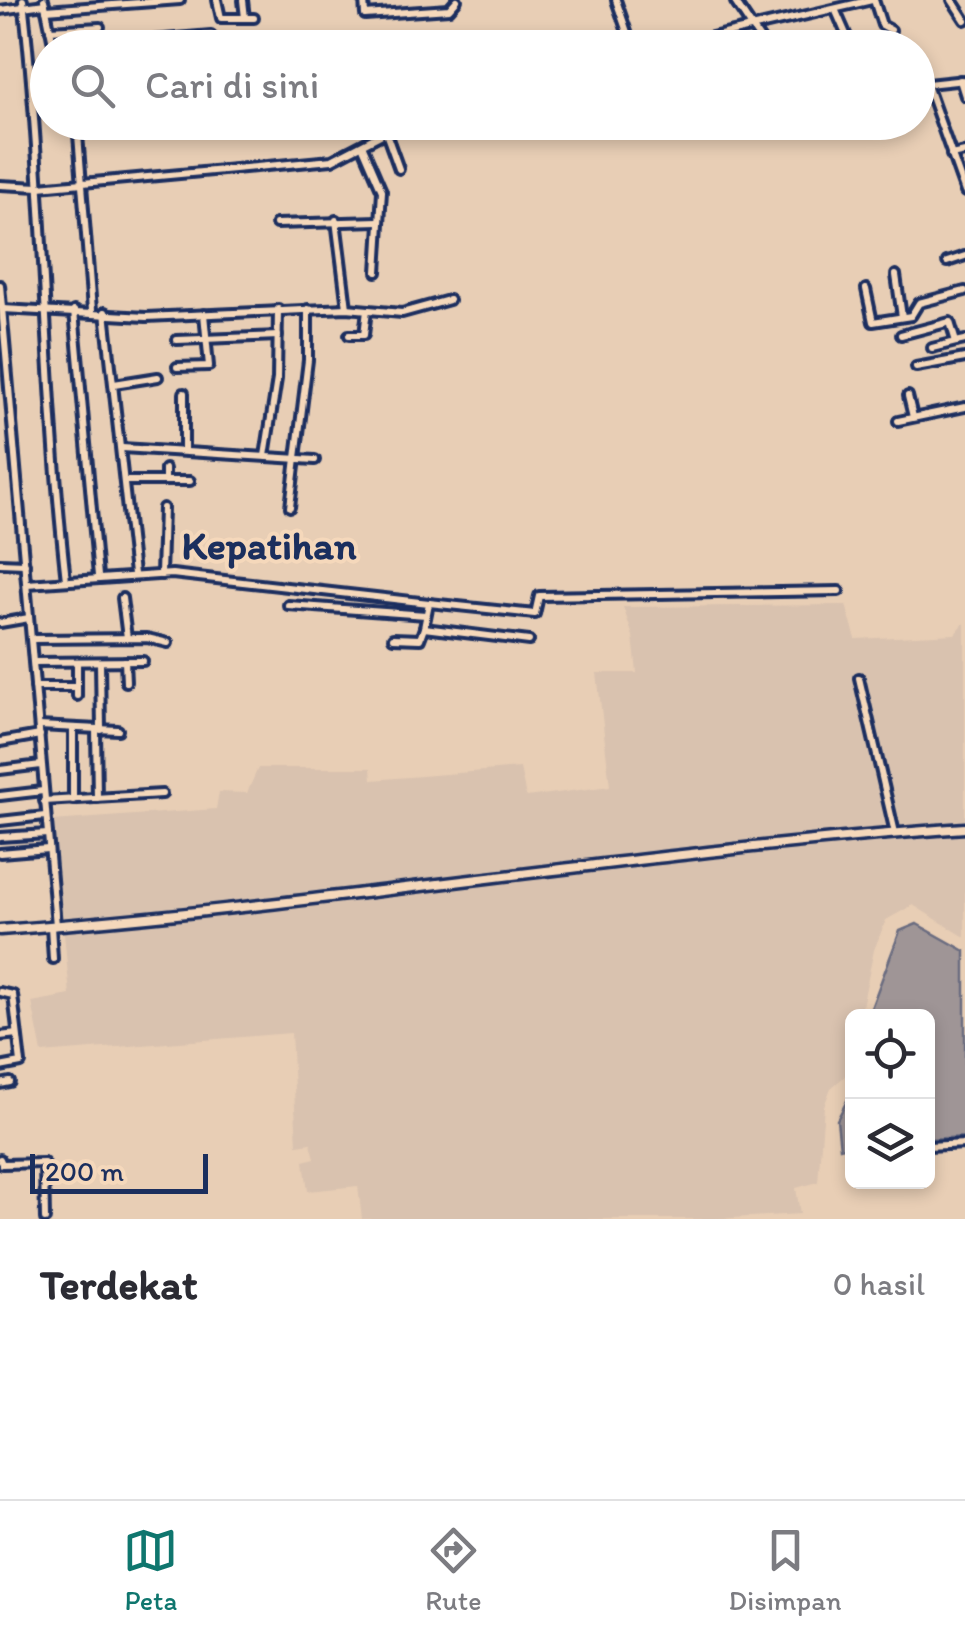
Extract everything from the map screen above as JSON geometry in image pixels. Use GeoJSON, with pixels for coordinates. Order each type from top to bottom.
{"type":"FeatureCollection","features":[{"type":"Feature","properties":{"kind":"street"},"geometry":{"type":"LineString","coordinates":[[0,10],[24,3],[180,0]]}},
{"type":"Feature","properties":{"kind":"street"},"geometry":{"type":"LineString","coordinates":[[217,0],[221,18],[254,18]]}},
{"type":"Feature","properties":{"kind":"street"},"geometry":{"type":"LineString","coordinates":[[243,0],[244,18]]}},
{"type":"Feature","properties":{"kind":"street"},"geometry":{"type":"LineString","coordinates":[[364,0],[365,15],[449,8],[458,0]]}},
{"type":"Feature","properties":{"kind":"street"},"geometry":{"type":"LineString","coordinates":[[616,0],[626,30]]}},
{"type":"Feature","properties":{"kind":"street"},"geometry":{"type":"LineString","coordinates":[[737,30],[873,0],[882,26],[891,30]]}},
{"type":"Feature","properties":{"kind":"street"},"geometry":{"type":"LineString","coordinates":[[952,0],[965,20]]}},
{"type":"Feature","properties":{"kind":"street"},"geometry":{"type":"LineString","coordinates":[[735,2],[751,30]]}},
{"type":"Feature","properties":{"kind":"street"},"geometry":{"type":"LineString","coordinates":[[24,3],[30,77]]}},
{"type":"Feature","properties":{"kind":"street"},"geometry":{"type":"LineString","coordinates":[[45,5],[50,30],[100,27]]}},
{"type":"Feature","properties":{"kind":"street"},"geometry":{"type":"LineString","coordinates":[[835,9],[843,30]]}},
{"type":"Feature","properties":{"kind":"street"},"geometry":{"type":"LineString","coordinates":[[935,84],[963,80],[965,96]]}},
{"type":"Feature","properties":{"kind":"street"},"geometry":{"type":"LineString","coordinates":[[935,107],[965,192]]}},
{"type":"Feature","properties":{"kind":"street"},"geometry":{"type":"LineString","coordinates":[[35,140],[44,310],[66,580]]}},
{"type":"Feature","properties":{"kind":"street"},"geometry":{"type":"LineString","coordinates":[[80,140],[92,310]]}},
{"type":"Feature","properties":{"kind":"street"},"geometry":{"type":"LineString","coordinates":[[0,185],[39,187],[332,160],[373,140]]}},
{"type":"Feature","properties":{"kind":"street"},"geometry":{"type":"LineString","coordinates":[[387,140],[399,169]]}},
{"type":"Feature","properties":{"kind":"street"},"geometry":{"type":"LineString","coordinates":[[364,147],[382,191],[377,272]]}},
{"type":"Feature","properties":{"kind":"street"},"geometry":{"type":"LineString","coordinates":[[951,156],[965,152]]}},
{"type":"Feature","properties":{"kind":"street"},"geometry":{"type":"LineString","coordinates":[[336,220],[347,308]]}},
{"type":"Feature","properties":{"kind":"street"},"geometry":{"type":"LineString","coordinates":[[276,224],[378,220]]}},
{"type":"Feature","properties":{"kind":"street"},"geometry":{"type":"LineString","coordinates":[[947,262],[965,256]]}},
{"type":"Feature","properties":{"kind":"street"},"geometry":{"type":"LineString","coordinates":[[896,275],[902,317]]}},
{"type":"Feature","properties":{"kind":"street"},"geometry":{"type":"LineString","coordinates":[[0,285],[4,368],[40,730],[53,958]]}},
{"type":"Feature","properties":{"kind":"street"},"geometry":{"type":"LineString","coordinates":[[866,289],[873,322],[915,314],[919,303],[965,292]]}},
{"type":"Feature","properties":{"kind":"street"},"geometry":{"type":"LineString","coordinates":[[2,308],[92,310],[146,317],[347,308],[410,312],[449,300]]}},
{"type":"Feature","properties":{"kind":"street"},"geometry":{"type":"LineString","coordinates":[[290,506],[292,459],[306,374],[308,309]]}},
{"type":"Feature","properties":{"kind":"street"},"geometry":{"type":"LineString","coordinates":[[265,456],[277,379],[278,310]]}},
{"type":"Feature","properties":{"kind":"street"},"geometry":{"type":"LineString","coordinates":[[349,335],[364,335],[367,310]]}},
{"type":"Feature","properties":{"kind":"street"},"geometry":{"type":"LineString","coordinates":[[74,311],[98,576]]}},
{"type":"Feature","properties":{"kind":"street"},"geometry":{"type":"LineString","coordinates":[[104,312],[134,575]]}},
{"type":"Feature","properties":{"kind":"street"},"geometry":{"type":"LineString","coordinates":[[177,366],[208,368],[209,338],[204,314]]}},
{"type":"Feature","properties":{"kind":"street"},"geometry":{"type":"LineString","coordinates":[[901,336],[950,322],[960,341],[932,348]]}},
{"type":"Feature","properties":{"kind":"street"},"geometry":{"type":"LineString","coordinates":[[178,340],[278,336]]}},
{"type":"Feature","properties":{"kind":"street"},"geometry":{"type":"LineString","coordinates":[[916,367],[965,358]]}},
{"type":"Feature","properties":{"kind":"street"},"geometry":{"type":"LineString","coordinates":[[114,384],[158,377]]}},
{"type":"Feature","properties":{"kind":"street"},"geometry":{"type":"LineString","coordinates":[[184,393],[184,450]]}},
{"type":"Feature","properties":{"kind":"street"},"geometry":{"type":"LineString","coordinates":[[908,396],[913,417]]}},
{"type":"Feature","properties":{"kind":"street"},"geometry":{"type":"LineString","coordinates":[[898,420],[965,407]]}},
{"type":"Feature","properties":{"kind":"street"},"geometry":{"type":"LineString","coordinates":[[122,448],[314,460]]}},
{"type":"Feature","properties":{"kind":"street"},"geometry":{"type":"LineString","coordinates":[[165,469],[165,481]]}},
{"type":"Feature","properties":{"kind":"street"},"geometry":{"type":"LineString","coordinates":[[125,481],[190,482]]}},
{"type":"Feature","properties":{"kind":"street"},"geometry":{"type":"LineString","coordinates":[[161,574],[163,508]]}},
{"type":"Feature","properties":{"kind":"street"},"geometry":{"type":"LineString","coordinates":[[0,563],[25,564]]}},
{"type":"Feature","properties":{"kind":"street"},"geometry":{"type":"LineString","coordinates":[[27,584],[161,574],[536,614],[538,596],[839,591]]}},
{"type":"Feature","properties":{"kind":"street"},"geometry":{"type":"LineString","coordinates":[[319,606],[321,592]]}},
{"type":"Feature","properties":{"kind":"street"},"geometry":{"type":"LineString","coordinates":[[122,598],[127,638]]}},
{"type":"Feature","properties":{"kind":"street"},"geometry":{"type":"LineString","coordinates":[[393,638],[420,638],[428,603]]}},
{"type":"Feature","properties":{"kind":"street"},"geometry":{"type":"LineString","coordinates":[[288,605],[426,615]]}},
{"type":"Feature","properties":{"kind":"street"},"geometry":{"type":"LineString","coordinates":[[0,623],[30,618]]}},
{"type":"Feature","properties":{"kind":"street"},"geometry":{"type":"LineString","coordinates":[[424,628],[529,640]]}},
{"type":"Feature","properties":{"kind":"street"},"geometry":{"type":"LineString","coordinates":[[32,640],[127,638],[168,643]]}},
{"type":"Feature","properties":{"kind":"street"},"geometry":{"type":"LineString","coordinates":[[34,662],[143,660]]}},
{"type":"Feature","properties":{"kind":"street"},"geometry":{"type":"LineString","coordinates":[[125,661],[126,682]]}},
{"type":"Feature","properties":{"kind":"street"},"geometry":{"type":"LineString","coordinates":[[35,687],[77,691],[76,662]]}},
{"type":"Feature","properties":{"kind":"street"},"geometry":{"type":"LineString","coordinates":[[96,798],[100,662]]}},
{"type":"Feature","properties":{"kind":"street"},"geometry":{"type":"LineString","coordinates":[[859,678],[895,833]]}},
{"type":"Feature","properties":{"kind":"street"},"geometry":{"type":"LineString","coordinates":[[73,728],[74,800]]}},
{"type":"Feature","properties":{"kind":"street"},"geometry":{"type":"LineString","coordinates":[[0,742],[40,730],[118,730]]}},
{"type":"Feature","properties":{"kind":"street"},"geometry":{"type":"LineString","coordinates":[[0,770],[42,764]]}},
{"type":"Feature","properties":{"kind":"street"},"geometry":{"type":"LineString","coordinates":[[0,796],[74,800],[162,794]]}},
{"type":"Feature","properties":{"kind":"street"},"geometry":{"type":"LineString","coordinates":[[0,821],[46,816]]}},
{"type":"Feature","properties":{"kind":"street"},"geometry":{"type":"LineString","coordinates":[[0,930],[388,890],[651,856],[965,828]]}},
{"type":"Feature","properties":{"kind":"street"},"geometry":{"type":"LineString","coordinates":[[0,837],[48,834]]}},
{"type":"Feature","properties":{"kind":"street"},"geometry":{"type":"LineString","coordinates":[[0,853],[48,849]]}},
{"type":"Feature","properties":{"kind":"street"},"geometry":{"type":"LineString","coordinates":[[0,992],[13,994],[21,1063],[0,1067]]}},
{"type":"Feature","properties":{"kind":"street"},"geometry":{"type":"LineString","coordinates":[[0,1036],[16,1034]]}},
{"type":"Feature","properties":{"kind":"street"},"geometry":{"type":"LineString","coordinates":[[0,1084],[10,1082]]}},
{"type":"Feature","properties":{"kind":"street"},"geometry":{"type":"LineString","coordinates":[[935,1146],[965,1144]]}},
{"type":"Feature","properties":{"kind":"street"},"geometry":{"type":"LineString","coordinates":[[0,1159],[2,1164],[44,1163],[45,1219]]}},
{"type":"Feature","properties":{"kind":"shaded area"},"geometry":{"type":"Polygon","coordinates":[[[846,605],[856,639],[955,634],[965,622],[965,937],[913,905],[886,920],[874,950],[861,1009],[845,1009],[845,1076],[831,1088],[824,1106],[818,1182],[796,1188],[800,1214],[716,1219],[362,1219],[358,1186],[308,1191],[304,1161],[315,1158],[311,1143],[297,1145],[291,1033],[42,1053],[32,1002],[70,995],[53,821],[216,809],[219,792],[247,793],[258,768],[371,768],[372,780],[520,768],[526,797],[610,786],[597,673],[637,673],[633,636],[623,607],[846,605]]]}},
{"type":"Feature","properties":{"kind":"shaded area"},"geometry":{"type":"Polygon","coordinates":[[[917,924],[965,951],[965,1137],[935,1139],[935,1009],[871,1009],[900,931],[917,924]]]}},
{"type":"Feature","properties":{"kind":"shaded area"},"geometry":{"type":"Polygon","coordinates":[[[845,1105],[845,1147],[840,1148],[837,1120],[845,1105]]]}},
{"type":"Feature","properties":{"kind":"district","name":"Kepatihan"},"geometry":{"type":"Point","coordinates":[269,545]}}]}
